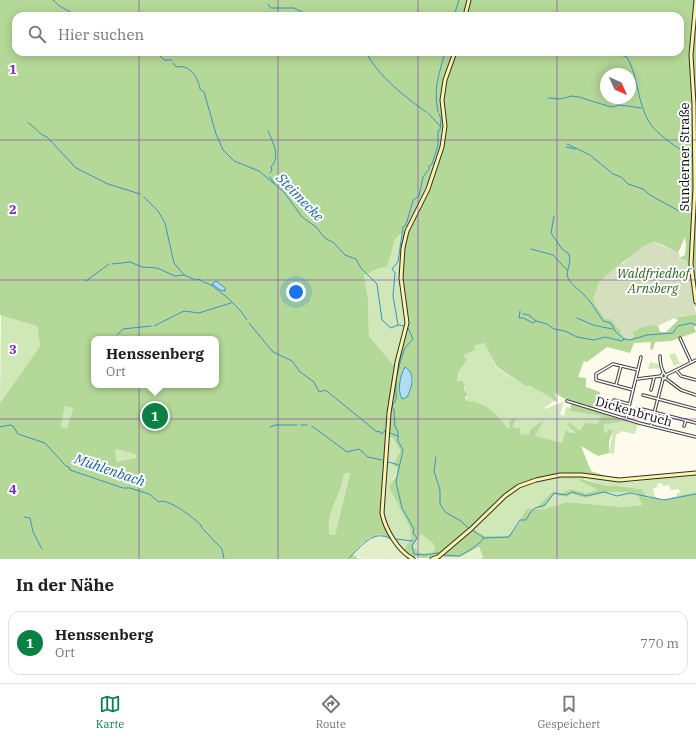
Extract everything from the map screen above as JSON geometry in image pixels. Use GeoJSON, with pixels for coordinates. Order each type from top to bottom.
{"type":"FeatureCollection","features":[{"type":"Feature","properties":{"kind":"main road"},"geometry":{"type":"LineString","coordinates":[[467,12],[469,0]]}},
{"type":"Feature","properties":{"kind":"main road","name":"Sunderner Straße"},"geometry":{"type":"LineString","coordinates":[[696,0],[694,11],[692,59],[694,104],[694,196],[690,264],[696,302]]}},
{"type":"Feature","properties":{"kind":"main road"},"geometry":{"type":"LineString","coordinates":[[412,559],[399,547],[385,525],[382,513],[388,418],[397,362],[408,323],[400,278],[404,241],[410,225],[428,189],[442,147],[444,126],[442,100],[445,80],[454,56]]}},
{"type":"Feature","properties":{"kind":"main road"},"geometry":{"type":"LineString","coordinates":[[432,559],[438,557],[471,529],[504,496],[520,486],[536,480],[582,474],[619,480],[696,473]]}},
{"type":"Feature","properties":{"kind":"street"},"geometry":{"type":"LineString","coordinates":[[680,338],[691,363]]}},
{"type":"Feature","properties":{"kind":"street"},"geometry":{"type":"LineString","coordinates":[[660,356],[660,363],[665,377],[680,390],[696,395]]}},
{"type":"Feature","properties":{"kind":"street"},"geometry":{"type":"LineString","coordinates":[[626,419],[641,357]]}},
{"type":"Feature","properties":{"kind":"street"},"geometry":{"type":"LineString","coordinates":[[651,426],[665,377],[696,360]]}},
{"type":"Feature","properties":{"kind":"street"},"geometry":{"type":"LineString","coordinates":[[633,390],[596,380],[596,374],[610,364],[638,370]]}},
{"type":"Feature","properties":{"kind":"street"},"geometry":{"type":"LineString","coordinates":[[616,385],[621,366]]}},
{"type":"Feature","properties":{"kind":"street"},"geometry":{"type":"LineString","coordinates":[[677,370],[681,376],[696,380]]}},
{"type":"Feature","properties":{"kind":"street"},"geometry":{"type":"LineString","coordinates":[[636,379],[661,376],[665,377]]}},
{"type":"Feature","properties":{"kind":"street"},"geometry":{"type":"LineString","coordinates":[[651,390],[654,377]]}},
{"type":"Feature","properties":{"kind":"street"},"geometry":{"type":"LineString","coordinates":[[642,395],[696,409]]}},
{"type":"Feature","properties":{"kind":"street"},"geometry":{"type":"LineString","coordinates":[[605,402],[611,404],[614,400],[629,404]]}},
{"type":"Feature","properties":{"kind":"street","name":"Dickenbruch"},"geometry":{"type":"LineString","coordinates":[[567,401],[651,426],[696,437]]}},
{"type":"Feature","properties":{"kind":"street"},"geometry":{"type":"LineString","coordinates":[[638,408],[696,422]]}},
{"type":"Feature","properties":{"kind":"street"},"geometry":{"type":"LineString","coordinates":[[684,426],[686,420]]}},
{"type":"Feature","properties":{"kind":"green space"},"geometry":{"type":"Polygon","coordinates":[[[0,0],[696,0],[696,308],[691,294],[687,261],[679,258],[685,255],[685,237],[678,253],[655,242],[644,247],[627,259],[600,282],[596,306],[605,318],[611,319],[621,331],[622,336],[649,325],[658,326],[660,332],[666,332],[678,320],[674,318],[696,314],[696,326],[694,327],[696,332],[671,341],[655,342],[653,350],[650,349],[651,342],[634,343],[630,353],[607,347],[587,362],[584,361],[578,377],[586,378],[586,387],[600,392],[598,410],[565,399],[555,393],[557,401],[554,401],[549,396],[529,385],[527,387],[497,367],[484,343],[474,346],[475,350],[463,355],[467,360],[459,371],[457,381],[463,381],[465,391],[468,394],[465,397],[467,401],[479,403],[490,409],[507,428],[510,428],[509,422],[512,419],[516,419],[513,426],[516,429],[520,428],[520,434],[529,435],[531,429],[544,420],[535,436],[562,443],[566,429],[570,433],[576,433],[568,425],[569,422],[580,431],[585,423],[598,424],[601,416],[570,411],[571,404],[626,421],[603,425],[605,434],[610,429],[613,431],[609,441],[609,453],[598,456],[581,446],[591,471],[609,477],[609,481],[591,476],[582,479],[607,486],[642,489],[647,498],[655,497],[662,500],[696,492],[696,559],[480,559],[483,557],[479,547],[460,557],[438,557],[472,528],[485,536],[507,536],[518,525],[526,509],[544,509],[567,502],[623,507],[642,505],[637,493],[607,492],[585,498],[572,494],[565,497],[554,495],[544,508],[536,508],[552,492],[562,493],[571,489],[586,493],[598,490],[580,481],[581,478],[538,481],[514,492],[486,513],[437,557],[419,558],[403,551],[411,538],[410,528],[389,487],[396,476],[397,468],[393,465],[400,451],[393,438],[388,437],[397,368],[408,321],[402,285],[404,248],[401,233],[395,239],[387,267],[380,268],[364,275],[368,299],[369,336],[395,367],[387,426],[382,513],[383,522],[393,540],[376,537],[369,538],[356,558],[365,559],[0,559],[0,403],[40,346],[37,326],[0,315],[0,0]],[[407,367],[401,375],[400,393],[411,388],[413,379],[407,367]],[[65,406],[61,427],[67,428],[73,408],[65,406]],[[115,449],[117,462],[136,458],[135,454],[115,449]],[[350,473],[344,474],[343,482],[331,512],[329,520],[330,535],[335,535],[350,473]],[[421,534],[413,546],[420,553],[432,553],[435,549],[433,543],[421,534]]]}},
{"type":"Feature","properties":{"kind":"green space"},"geometry":{"type":"Polygon","coordinates":[[[401,233],[404,248],[402,285],[408,321],[395,367],[369,336],[368,299],[364,275],[387,266],[395,238],[401,233]]]}},
{"type":"Feature","properties":{"kind":"green space","name":"Waldfriedhof Arnsberg"},"geometry":{"type":"Polygon","coordinates":[[[655,242],[680,254],[679,258],[687,261],[696,314],[674,318],[658,326],[648,325],[642,327],[633,332],[634,337],[629,340],[622,336],[621,331],[611,319],[605,319],[593,299],[599,282],[622,262],[623,264],[638,250],[655,242]]]}},
{"type":"Feature","properties":{"kind":"green space"},"geometry":{"type":"Polygon","coordinates":[[[1,314],[37,326],[40,346],[0,403],[1,314]]]}},
{"type":"Feature","properties":{"kind":"green space"},"geometry":{"type":"Polygon","coordinates":[[[484,343],[497,368],[527,387],[529,385],[547,395],[554,401],[544,409],[564,402],[560,414],[564,416],[566,407],[570,408],[570,411],[601,416],[598,425],[580,432],[569,422],[577,433],[570,433],[566,429],[562,443],[520,434],[513,426],[515,422],[510,428],[507,429],[490,409],[479,403],[467,401],[465,387],[457,382],[459,371],[467,360],[463,355],[474,346],[484,343]]]}},
{"type":"Feature","properties":{"kind":"green space"},"geometry":{"type":"Polygon","coordinates":[[[675,353],[680,364],[674,366],[669,355],[675,353]]]}},
{"type":"Feature","properties":{"kind":"green space"},"geometry":{"type":"Polygon","coordinates":[[[650,362],[659,364],[660,368],[648,369],[650,362]]]}},
{"type":"Feature","properties":{"kind":"green space"},"geometry":{"type":"Polygon","coordinates":[[[65,406],[73,407],[67,428],[61,428],[65,406]]]}},
{"type":"Feature","properties":{"kind":"green space"},"geometry":{"type":"Polygon","coordinates":[[[626,421],[638,424],[635,434],[620,431],[619,434],[616,434],[614,454],[609,453],[613,431],[612,430],[605,434],[603,425],[626,421]]]}},
{"type":"Feature","properties":{"kind":"green space"},"geometry":{"type":"Polygon","coordinates":[[[388,437],[393,438],[399,451],[399,454],[395,460],[397,470],[393,479],[393,495],[410,528],[411,538],[403,551],[386,525],[383,513],[388,437]]]}},
{"type":"Feature","properties":{"kind":"green space"},"geometry":{"type":"Polygon","coordinates":[[[115,449],[135,454],[136,459],[117,462],[115,449]]]}},
{"type":"Feature","properties":{"kind":"green space"},"geometry":{"type":"Polygon","coordinates":[[[350,473],[335,535],[330,536],[329,520],[331,512],[343,482],[344,474],[350,473]]]}},
{"type":"Feature","properties":{"kind":"green space"},"geometry":{"type":"Polygon","coordinates":[[[696,474],[696,492],[677,497],[677,493],[680,493],[679,489],[671,490],[669,485],[663,486],[661,483],[657,484],[658,487],[653,488],[655,497],[647,498],[642,489],[607,486],[582,478],[580,481],[599,490],[586,493],[571,489],[562,493],[552,492],[537,507],[544,508],[554,495],[565,497],[572,494],[585,498],[607,492],[637,493],[642,505],[623,507],[567,502],[544,509],[526,509],[518,525],[507,536],[485,536],[471,528],[506,497],[520,487],[537,481],[591,476],[609,481],[632,482],[696,474]]]}},
{"type":"Feature","properties":{"kind":"green space"},"geometry":{"type":"Polygon","coordinates":[[[380,534],[393,540],[410,559],[365,559],[352,555],[362,543],[380,534]]]}},
{"type":"Feature","properties":{"kind":"green space"},"geometry":{"type":"Polygon","coordinates":[[[421,534],[433,543],[435,549],[432,553],[420,553],[413,545],[421,534]]]}},
{"type":"Feature","properties":{"kind":"green space"},"geometry":{"type":"Polygon","coordinates":[[[479,547],[483,558],[480,559],[435,559],[438,557],[460,557],[479,547]]]}},
{"type":"Feature","properties":{"kind":"water"},"geometry":{"type":"Polygon","coordinates":[[[216,281],[225,288],[225,291],[220,290],[212,284],[216,281]]]}},
{"type":"Feature","properties":{"kind":"water"},"geometry":{"type":"Polygon","coordinates":[[[405,367],[411,373],[412,381],[407,397],[402,399],[400,395],[400,383],[405,367]]]}},
{"type":"Feature","properties":{"kind":"waterway","name":"Steimecke"},"geometry":{"type":"LineString","coordinates":[[53,0],[70,12]]}},
{"type":"Feature","properties":{"kind":"waterway"},"geometry":{"type":"LineString","coordinates":[[455,12],[459,0]]}},
{"type":"Feature","properties":{"kind":"waterway"},"geometry":{"type":"LineString","coordinates":[[268,4],[271,8],[294,8],[302,12]]}},
{"type":"Feature","properties":{"kind":"waterway","name":"Steimecke"},"geometry":{"type":"LineString","coordinates":[[160,56],[164,60],[172,60]]}},
{"type":"Feature","properties":{"kind":"waterway"},"geometry":{"type":"LineString","coordinates":[[368,56],[384,77],[409,100],[426,112]]}},
{"type":"Feature","properties":{"kind":"waterway"},"geometry":{"type":"LineString","coordinates":[[438,112],[436,89],[444,56]]}},
{"type":"Feature","properties":{"kind":"waterway"},"geometry":{"type":"LineString","coordinates":[[624,56],[627,57],[631,65],[640,100],[646,117],[651,125],[670,143],[692,156]]}},
{"type":"Feature","properties":{"kind":"waterway","name":"Steimecke"},"geometry":{"type":"LineString","coordinates":[[173,63],[176,67],[185,67],[189,69],[195,76],[200,89],[204,92],[216,134],[223,150],[234,161],[259,171],[284,192],[302,217],[316,227],[325,238],[334,243],[345,255],[356,259],[361,268],[377,284],[382,320],[391,328],[398,325]]}},
{"type":"Feature","properties":{"kind":"waterway"},"geometry":{"type":"LineString","coordinates":[[548,98],[560,99],[572,96],[611,107],[620,105],[641,108]]}},
{"type":"Feature","properties":{"kind":"waterway"},"geometry":{"type":"LineString","coordinates":[[428,113],[440,126]]}},
{"type":"Feature","properties":{"kind":"waterway"},"geometry":{"type":"LineString","coordinates":[[405,326],[398,325],[393,296],[395,273],[392,269],[398,262],[403,227],[406,225],[413,200],[419,196],[423,177],[429,169],[429,166],[432,164],[438,145],[438,131],[440,130],[441,119],[439,114]]}},
{"type":"Feature","properties":{"kind":"waterway"},"geometry":{"type":"LineString","coordinates":[[28,123],[47,137],[76,168],[108,184],[140,194]]}},
{"type":"Feature","properties":{"kind":"waterway"},"geometry":{"type":"LineString","coordinates":[[268,131],[276,154],[270,173]]}},
{"type":"Feature","properties":{"kind":"waterway"},"geometry":{"type":"LineString","coordinates":[[567,144],[590,155],[613,174],[621,177],[628,184],[643,189],[650,195],[679,211],[688,211],[693,208]]}},
{"type":"Feature","properties":{"kind":"waterway"},"geometry":{"type":"LineString","coordinates":[[566,147],[575,149]]}},
{"type":"Feature","properties":{"kind":"waterway","name":"Steimecke"},"geometry":{"type":"LineString","coordinates":[[270,177],[274,183]]}},
{"type":"Feature","properties":{"kind":"waterway"},"geometry":{"type":"LineString","coordinates":[[144,197],[158,211],[165,223],[174,263],[184,275],[196,280],[199,279],[213,286],[232,302],[247,320]]}},
{"type":"Feature","properties":{"kind":"waterway"},"geometry":{"type":"LineString","coordinates":[[554,216],[551,233],[562,249],[569,254],[570,261],[567,273],[568,278],[590,302],[603,321],[611,323],[615,331],[624,339],[630,340],[647,335],[673,333],[677,327]]}},
{"type":"Feature","properties":{"kind":"waterway"},"geometry":{"type":"LineString","coordinates":[[531,249],[553,255],[567,270]]}},
{"type":"Feature","properties":{"kind":"waterway"},"geometry":{"type":"LineString","coordinates":[[112,264],[130,262],[142,267],[157,268],[175,276],[184,275]]}},
{"type":"Feature","properties":{"kind":"waterway"},"geometry":{"type":"LineString","coordinates":[[86,281],[109,264]]}},
{"type":"Feature","properties":{"kind":"waterway"},"geometry":{"type":"LineString","coordinates":[[695,285],[696,289]]}},
{"type":"Feature","properties":{"kind":"waterway"},"geometry":{"type":"LineString","coordinates":[[154,326],[184,311],[199,313],[231,303]]}},
{"type":"Feature","properties":{"kind":"waterway"},"geometry":{"type":"LineString","coordinates":[[520,311],[519,318],[523,318],[533,323],[536,321]]}},
{"type":"Feature","properties":{"kind":"waterway"},"geometry":{"type":"LineString","coordinates":[[523,314],[529,315],[536,321],[547,324],[554,329],[565,331],[577,337],[594,340],[605,337],[622,341],[624,339]]}},
{"type":"Feature","properties":{"kind":"waterway"},"geometry":{"type":"LineString","coordinates":[[577,318],[593,325],[612,329]]}},
{"type":"Feature","properties":{"kind":"waterway"},"geometry":{"type":"LineString","coordinates":[[249,323],[273,352],[292,361],[300,372],[314,382],[319,392],[325,390],[328,392],[377,432],[379,431],[381,434],[385,431]]}},
{"type":"Feature","properties":{"kind":"waterway"},"geometry":{"type":"LineString","coordinates":[[678,326],[691,323],[696,325]]}},
{"type":"Feature","properties":{"kind":"waterway"},"geometry":{"type":"LineString","coordinates":[[117,335],[123,329],[151,326]]}},
{"type":"Feature","properties":{"kind":"waterway"},"geometry":{"type":"LineString","coordinates":[[408,328],[413,339],[405,348],[401,359],[396,379],[396,400],[392,406],[394,410],[395,426],[398,432],[398,441],[403,450],[396,482],[402,508],[414,529],[413,533],[417,538],[412,546],[414,554],[424,555],[438,553]]}},
{"type":"Feature","properties":{"kind":"waterway","name":"Mühlenbach"},"geometry":{"type":"LineString","coordinates":[[0,427],[10,425],[13,426],[18,434],[45,443],[66,466],[69,467],[70,470],[123,488],[130,488],[149,494],[159,502],[163,501],[174,505],[201,525],[202,528],[222,549],[224,559]]}},
{"type":"Feature","properties":{"kind":"waterway"},"geometry":{"type":"LineString","coordinates":[[270,427],[275,425],[297,425]]}},
{"type":"Feature","properties":{"kind":"waterway"},"geometry":{"type":"LineString","coordinates":[[301,425],[307,425]]}},
{"type":"Feature","properties":{"kind":"waterway"},"geometry":{"type":"LineString","coordinates":[[312,426],[347,452],[359,449],[368,457],[382,460]]}},
{"type":"Feature","properties":{"kind":"waterway"},"geometry":{"type":"LineString","coordinates":[[390,433],[398,436]]}},
{"type":"Feature","properties":{"kind":"waterway"},"geometry":{"type":"LineString","coordinates":[[436,457],[434,471],[440,490],[440,504],[445,512],[461,521],[469,529]]}},
{"type":"Feature","properties":{"kind":"waterway"},"geometry":{"type":"LineString","coordinates":[[388,462],[399,465]]}},
{"type":"Feature","properties":{"kind":"waterway"},"geometry":{"type":"LineString","coordinates":[[444,555],[459,556],[473,548],[484,538],[509,537],[520,520],[526,520],[535,508],[545,505],[554,493],[566,495],[572,492],[586,496],[604,492],[617,496],[630,493],[664,500],[696,494]]}},
{"type":"Feature","properties":{"kind":"waterway"},"geometry":{"type":"LineString","coordinates":[[24,517],[30,518],[33,532],[42,549]]}},
{"type":"Feature","properties":{"kind":"waterway"},"geometry":{"type":"LineString","coordinates":[[472,530],[484,538]]}},
{"type":"Feature","properties":{"kind":"waterway"},"geometry":{"type":"LineString","coordinates":[[349,558],[363,544],[373,537],[385,536],[391,539]]}},
{"type":"Feature","properties":{"kind":"waterway"},"geometry":{"type":"LineString","coordinates":[[396,539],[413,541]]}},
{"type":"Feature","properties":{"kind":"place","name":"Henssenberg"},"geometry":{"type":"Point","coordinates":[155,416]}}]}
